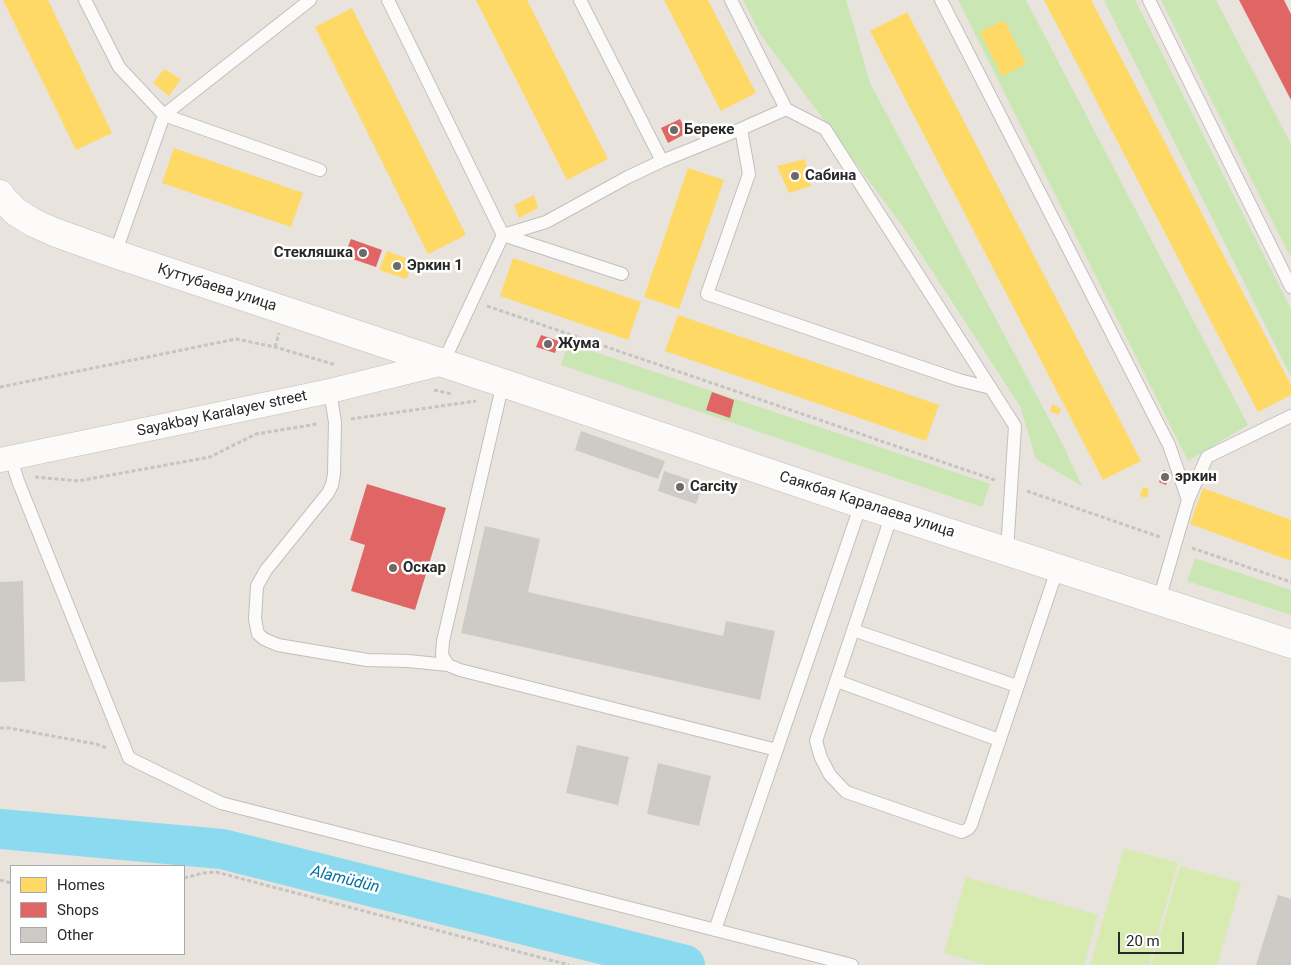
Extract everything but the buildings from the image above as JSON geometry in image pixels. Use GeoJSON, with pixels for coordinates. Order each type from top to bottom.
{"type":"FeatureCollection","features":[{"type":"Feature","properties":{"kind":"main road","name":"Куттубаева улица"},"geometry":{"type":"LineString","coordinates":[[1,200],[34,223],[54,232],[443,363]]}},
{"type":"Feature","properties":{"kind":"main road","name":"Саякбая Каралаева улица"},"geometry":{"type":"LineString","coordinates":[[443,363],[861,504],[1291,644]]}},
{"type":"Feature","properties":{"kind":"street","name":"Sayakbay Karalayev street"},"geometry":{"type":"LineString","coordinates":[[6,459],[330,391],[443,363]]}},
{"type":"Feature","properties":{"kind":"lane"},"geometry":{"type":"LineString","coordinates":[[85,0],[119,67],[164,115],[320,170]]}},
{"type":"Feature","properties":{"kind":"lane"},"geometry":{"type":"LineString","coordinates":[[115,254],[164,115],[310,0]]}},
{"type":"Feature","properties":{"kind":"lane"},"geometry":{"type":"LineString","coordinates":[[388,0],[503,234],[622,274]]}},
{"type":"Feature","properties":{"kind":"lane"},"geometry":{"type":"LineString","coordinates":[[580,0],[662,161]]}},
{"type":"Feature","properties":{"kind":"lane"},"geometry":{"type":"LineString","coordinates":[[731,0],[786,109],[825,129],[1015,426],[1007,551]]}},
{"type":"Feature","properties":{"kind":"lane"},"geometry":{"type":"LineString","coordinates":[[941,0],[1168,444],[1188,500]]}},
{"type":"Feature","properties":{"kind":"lane"},"geometry":{"type":"LineString","coordinates":[[1149,0],[1291,287]]}},
{"type":"Feature","properties":{"kind":"lane"},"geometry":{"type":"LineString","coordinates":[[443,363],[503,234],[546,222],[628,177],[786,109]]}},
{"type":"Feature","properties":{"kind":"lane"},"geometry":{"type":"LineString","coordinates":[[741,129],[749,174],[707,294],[958,380],[991,388]]}},
{"type":"Feature","properties":{"kind":"lane"},"geometry":{"type":"LineString","coordinates":[[448,665],[442,655],[443,641],[503,382]]}},
{"type":"Feature","properties":{"kind":"lane"},"geometry":{"type":"LineString","coordinates":[[330,391],[335,422],[332,485],[328,493],[266,570],[257,586],[255,619],[258,634],[264,639],[278,645],[367,660],[408,661],[448,665],[460,670],[777,750]]}},
{"type":"Feature","properties":{"kind":"lane"},"geometry":{"type":"LineString","coordinates":[[1158,600],[1188,500],[1207,456],[1291,416]]}},
{"type":"Feature","properties":{"kind":"lane"},"geometry":{"type":"LineString","coordinates":[[6,459],[18,481],[129,758],[221,803],[852,965]]}},
{"type":"Feature","properties":{"kind":"lane"},"geometry":{"type":"LineString","coordinates":[[715,930],[861,504]]}},
{"type":"Feature","properties":{"kind":"lane"},"geometry":{"type":"LineString","coordinates":[[892,514],[816,741],[821,758],[830,775],[846,792],[962,832],[971,825],[1058,567]]}},
{"type":"Feature","properties":{"kind":"lane"},"geometry":{"type":"LineString","coordinates":[[854,630],[1017,686]]}},
{"type":"Feature","properties":{"kind":"lane"},"geometry":{"type":"LineString","coordinates":[[837,681],[999,740]]}},
{"type":"Feature","properties":{"kind":"path"},"geometry":{"type":"LineString","coordinates":[[472,301],[1291,582]]}},
{"type":"Feature","properties":{"kind":"path"},"geometry":{"type":"LineString","coordinates":[[0,387],[236,339],[275,347],[337,365]]}},
{"type":"Feature","properties":{"kind":"path"},"geometry":{"type":"LineString","coordinates":[[426,388],[453,394]]}},
{"type":"Feature","properties":{"kind":"path"},"geometry":{"type":"LineString","coordinates":[[18,481],[33,477],[78,481],[210,457],[256,434],[479,400],[470,398]]}},
{"type":"Feature","properties":{"kind":"path"},"geometry":{"type":"LineString","coordinates":[[0,728],[96,744],[129,758]]}},
{"type":"Feature","properties":{"kind":"path"},"geometry":{"type":"LineString","coordinates":[[185,878],[216,872],[569,965]]}},
{"type":"Feature","properties":{"kind":"green space"},"geometry":{"type":"Polygon","coordinates":[[[743,0],[846,0],[870,83],[1063,445],[1082,486],[1036,459],[1020,406],[904,228],[761,35],[743,0]]]}},
{"type":"Feature","properties":{"kind":"green space"},"geometry":{"type":"Polygon","coordinates":[[[958,0],[1026,0],[1248,425],[1188,461],[958,0]]]}},
{"type":"Feature","properties":{"kind":"green space"},"geometry":{"type":"Polygon","coordinates":[[[1104,0],[1135,0],[1291,309],[1291,377],[1104,0]]]}},
{"type":"Feature","properties":{"kind":"green space"},"geometry":{"type":"Polygon","coordinates":[[[1161,0],[1216,0],[1291,144],[1291,258],[1161,0]]]}},
{"type":"Feature","properties":{"kind":"green space"},"geometry":{"type":"Polygon","coordinates":[[[568,343],[990,484],[982,507],[561,365],[568,343]]]}},
{"type":"Feature","properties":{"kind":"green space"},"geometry":{"type":"Polygon","coordinates":[[[1195,558],[1291,590],[1291,615],[1187,581],[1195,558]]]}},
{"type":"Feature","properties":{"kind":"green space"},"geometry":{"type":"Polygon","coordinates":[[[1124,848],[1178,863],[1149,965],[1090,965],[1124,848]]]}},
{"type":"Feature","properties":{"kind":"green space"},"geometry":{"type":"Polygon","coordinates":[[[1180,866],[1241,883],[1217,965],[1151,965],[1180,866]]]}},
{"type":"Feature","properties":{"kind":"green space"},"geometry":{"type":"Polygon","coordinates":[[[966,877],[1098,915],[1084,965],[986,965],[944,953],[966,877]]]}},
{"type":"Feature","properties":{"kind":"waterway","name":"Alamüdün"},"geometry":{"type":"LineString","coordinates":[[0,829],[222,849],[685,965]]}},
{"type":"Feature","properties":{"kind":"place","name":"Береке"},"geometry":{"type":"Point","coordinates":[674,130]}},
{"type":"Feature","properties":{"kind":"place","name":"Сабина"},"geometry":{"type":"Point","coordinates":[795,176]}},
{"type":"Feature","properties":{"kind":"place","name":"Стекляшка"},"geometry":{"type":"Point","coordinates":[363,253]}},
{"type":"Feature","properties":{"kind":"place","name":"Эркин 1"},"geometry":{"type":"Point","coordinates":[397,266]}},
{"type":"Feature","properties":{"kind":"place","name":"Жума"},"geometry":{"type":"Point","coordinates":[548,344]}},
{"type":"Feature","properties":{"kind":"place","name":"эркин"},"geometry":{"type":"Point","coordinates":[1165,477]}},
{"type":"Feature","properties":{"kind":"place","name":"Carcity"},"geometry":{"type":"Point","coordinates":[680,487]}},
{"type":"Feature","properties":{"kind":"place","name":"Оскар"},"geometry":{"type":"Point","coordinates":[393,568]}}]}
